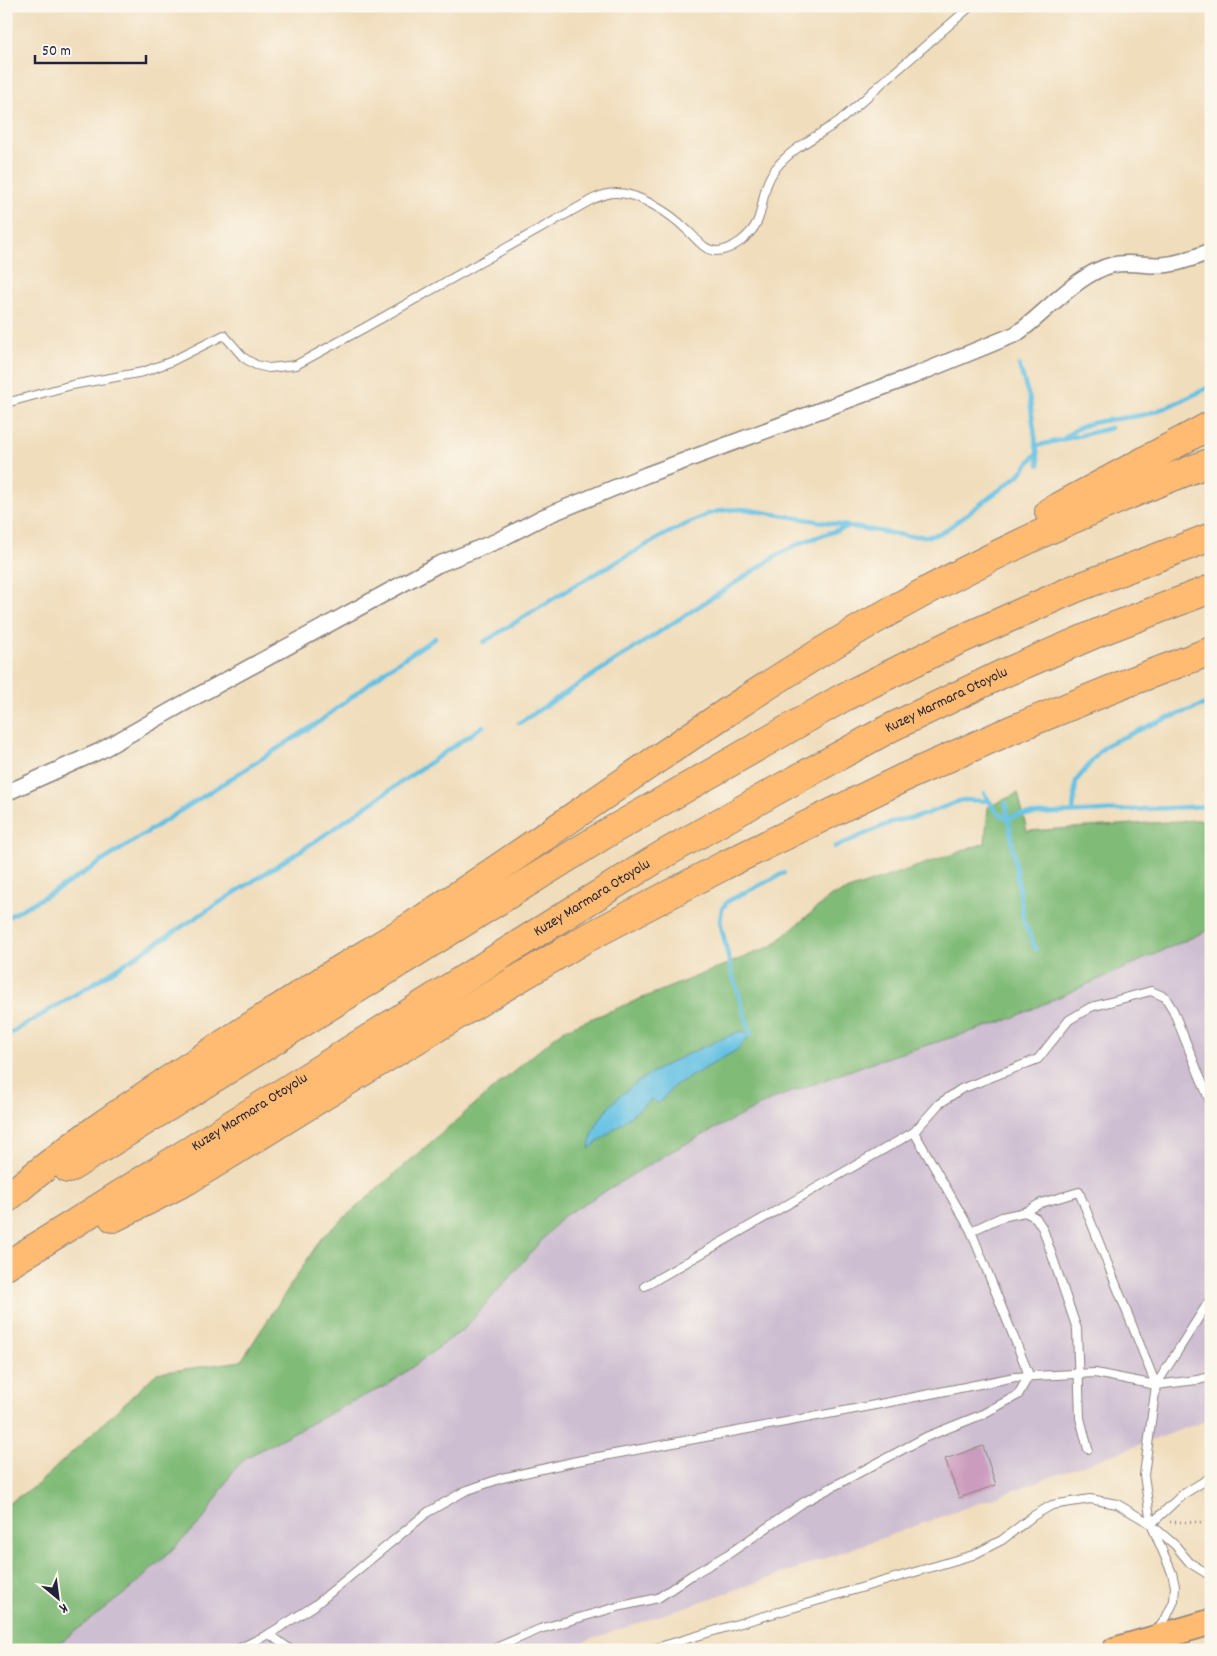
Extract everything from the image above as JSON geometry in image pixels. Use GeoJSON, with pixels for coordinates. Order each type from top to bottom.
{"type":"FeatureCollection","features":[{"type":"Feature","properties":{"kind":"highway"},"geometry":{"type":"LineString","coordinates":[[754,695],[814,644],[867,612],[965,556],[1211,425]]}},
{"type":"Feature","properties":{"kind":"highway"},"geometry":{"type":"LineString","coordinates":[[6,1199],[73,1145],[129,1105],[410,927],[754,695],[858,630],[970,568],[1071,520],[1211,462]]}},
{"type":"Feature","properties":{"kind":"highway"},"geometry":{"type":"LineString","coordinates":[[6,1208],[607,833],[844,697],[955,642],[1074,589],[1211,537]]}},
{"type":"Feature","properties":{"kind":"highway","name":"Kuzey Marmara Otoyolu"},"geometry":{"type":"LineString","coordinates":[[6,1266],[664,854],[775,791],[890,728],[1002,674],[1102,631],[1211,589]]}},
{"type":"Feature","properties":{"kind":"highway"},"geometry":{"type":"LineString","coordinates":[[72,1225],[108,1220],[188,1180],[367,1069],[583,940],[724,865],[902,778],[1090,698],[1211,651]]}},
{"type":"Feature","properties":{"kind":"highway"},"geometry":{"type":"LineString","coordinates":[[971,748],[1064,722],[1211,670]]}},
{"type":"Feature","properties":{"kind":"highway"},"geometry":{"type":"LineString","coordinates":[[1115,1650],[1211,1622]]}},
{"type":"Feature","properties":{"kind":"street"},"geometry":{"type":"LineString","coordinates":[[6,793],[100,750],[438,565],[497,541],[543,517],[646,475],[913,376],[1016,334],[1089,274],[1111,265],[1130,262],[1162,265],[1190,260],[1211,251]]}},
{"type":"Feature","properties":{"kind":"lane"},"geometry":{"type":"LineString","coordinates":[[6,403],[72,384],[143,372],[170,362],[224,335],[244,358],[256,365],[280,368],[296,365],[605,194],[626,194],[654,206],[672,217],[710,250],[726,250],[737,244],[755,228],[760,216],[768,181],[786,157],[840,120],[971,6]]}},
{"type":"Feature","properties":{"kind":"lane"},"geometry":{"type":"LineString","coordinates":[[645,1286],[914,1132],[939,1104],[961,1090],[1038,1059],[1069,1020],[1091,1007],[1151,991],[1165,997],[1173,1010],[1210,1102]]}},
{"type":"Feature","properties":{"kind":"lane"},"geometry":{"type":"LineString","coordinates":[[914,1132],[971,1231],[1029,1375]]}},
{"type":"Feature","properties":{"kind":"lane"},"geometry":{"type":"LineString","coordinates":[[971,1231],[1002,1218],[1025,1212],[1041,1203],[1080,1192],[1156,1385]]}},
{"type":"Feature","properties":{"kind":"lane"},"geometry":{"type":"LineString","coordinates":[[1025,1212],[1036,1218],[1043,1229],[1077,1329],[1077,1374],[1080,1418],[1088,1449]]}},
{"type":"Feature","properties":{"kind":"lane"},"geometry":{"type":"LineString","coordinates":[[1150,1639],[1166,1618],[1174,1601],[1175,1586],[1172,1573],[1151,1524],[1144,1475],[1156,1385],[1211,1298]]}},
{"type":"Feature","properties":{"kind":"lane"},"geometry":{"type":"LineString","coordinates":[[236,1650],[269,1634],[314,1606],[428,1512],[465,1491],[502,1478],[577,1461],[1029,1375],[1095,1373],[1156,1385],[1211,1377]]}},
{"type":"Feature","properties":{"kind":"lane"},"geometry":{"type":"LineString","coordinates":[[491,1650],[540,1629],[617,1606],[658,1598],[730,1553],[804,1502],[926,1437],[981,1415],[1018,1395],[1029,1375]]}},
{"type":"Feature","properties":{"kind":"lane"},"geometry":{"type":"LineString","coordinates":[[1151,1524],[1182,1495],[1211,1476]]}},
{"type":"Feature","properties":{"kind":"lane"},"geometry":{"type":"LineString","coordinates":[[649,1650],[973,1554],[1002,1540],[1033,1516],[1052,1505],[1090,1499],[1117,1504],[1151,1524],[1175,1545],[1190,1562],[1211,1576]]}},
{"type":"Feature","properties":{"kind":"lane"},"geometry":{"type":"LineString","coordinates":[[269,1634],[291,1650]]}},
{"type":"Feature","properties":{"kind":"path"},"geometry":{"type":"LineString","coordinates":[[1151,1524],[1190,1521],[1211,1522]]}},
{"type":"Feature","properties":{"kind":"shaded area"},"geometry":{"type":"Polygon","coordinates":[[[1211,929],[1211,1419],[796,1569],[559,1650],[51,1650],[133,1587],[203,1520],[233,1471],[247,1457],[355,1400],[388,1385],[465,1328],[562,1217],[672,1151],[775,1098],[876,1061],[1008,1020],[1211,929]]]}},
{"type":"Feature","properties":{"kind":"green space"},"geometry":{"type":"Polygon","coordinates":[[[1018,793],[1027,831],[1211,819],[1211,929],[1008,1020],[876,1061],[775,1098],[672,1151],[562,1217],[465,1328],[388,1385],[355,1400],[247,1457],[233,1471],[203,1520],[133,1587],[51,1650],[6,1650],[6,1505],[38,1484],[157,1373],[241,1361],[322,1237],[563,1030],[772,946],[831,896],[985,843],[988,807],[1018,793]]]}},
{"type":"Feature","properties":{"kind":"water"},"geometry":{"type":"Polygon","coordinates":[[[740,1031],[751,1034],[737,1050],[674,1086],[658,1104],[652,1099],[589,1149],[596,1127],[609,1107],[627,1090],[648,1075],[672,1062],[740,1031]]]}},
{"type":"Feature","properties":{"kind":"building"},"geometry":{"type":"Polygon","coordinates":[[[983,1446],[996,1485],[959,1498],[945,1459],[983,1446]]]}},
{"type":"Feature","properties":{"kind":"waterway"},"geometry":{"type":"LineString","coordinates":[[1019,365],[1030,400],[1039,465]]}},
{"type":"Feature","properties":{"kind":"waterway"},"geometry":{"type":"LineString","coordinates":[[1062,440],[1072,432],[1093,423],[1150,413],[1211,386]]}},
{"type":"Feature","properties":{"kind":"waterway"},"geometry":{"type":"LineString","coordinates":[[1036,446],[1111,428]]}},
{"type":"Feature","properties":{"kind":"waterway"},"geometry":{"type":"LineString","coordinates":[[484,642],[572,587],[666,534],[708,514],[724,510],[744,509],[908,536],[931,536],[943,532],[1018,476],[1037,453]]}},
{"type":"Feature","properties":{"kind":"waterway"},"geometry":{"type":"LineString","coordinates":[[519,723],[781,553],[803,542],[847,527]]}},
{"type":"Feature","properties":{"kind":"waterway"},"geometry":{"type":"LineString","coordinates":[[6,918],[65,885],[319,722],[389,668],[435,638]]}},
{"type":"Feature","properties":{"kind":"waterway"},"geometry":{"type":"LineString","coordinates":[[1073,811],[1076,781],[1108,744],[1153,724],[1211,702]]}},
{"type":"Feature","properties":{"kind":"waterway"},"geometry":{"type":"LineString","coordinates":[[6,1036],[91,985],[317,840],[483,726]]}},
{"type":"Feature","properties":{"kind":"waterway"},"geometry":{"type":"LineString","coordinates":[[984,793],[996,811],[1008,819]]}},
{"type":"Feature","properties":{"kind":"waterway"},"geometry":{"type":"LineString","coordinates":[[835,847],[892,822],[923,815],[962,800],[989,801]]}},
{"type":"Feature","properties":{"kind":"waterway"},"geometry":{"type":"LineString","coordinates":[[1006,803],[1024,922],[1036,949]]}},
{"type":"Feature","properties":{"kind":"waterway"},"geometry":{"type":"LineString","coordinates":[[1009,819],[1017,815],[1211,806]]}},
{"type":"Feature","properties":{"kind":"waterway"},"geometry":{"type":"LineString","coordinates":[[751,1034],[732,973],[720,921],[722,909],[728,901],[784,873]]}}]}
